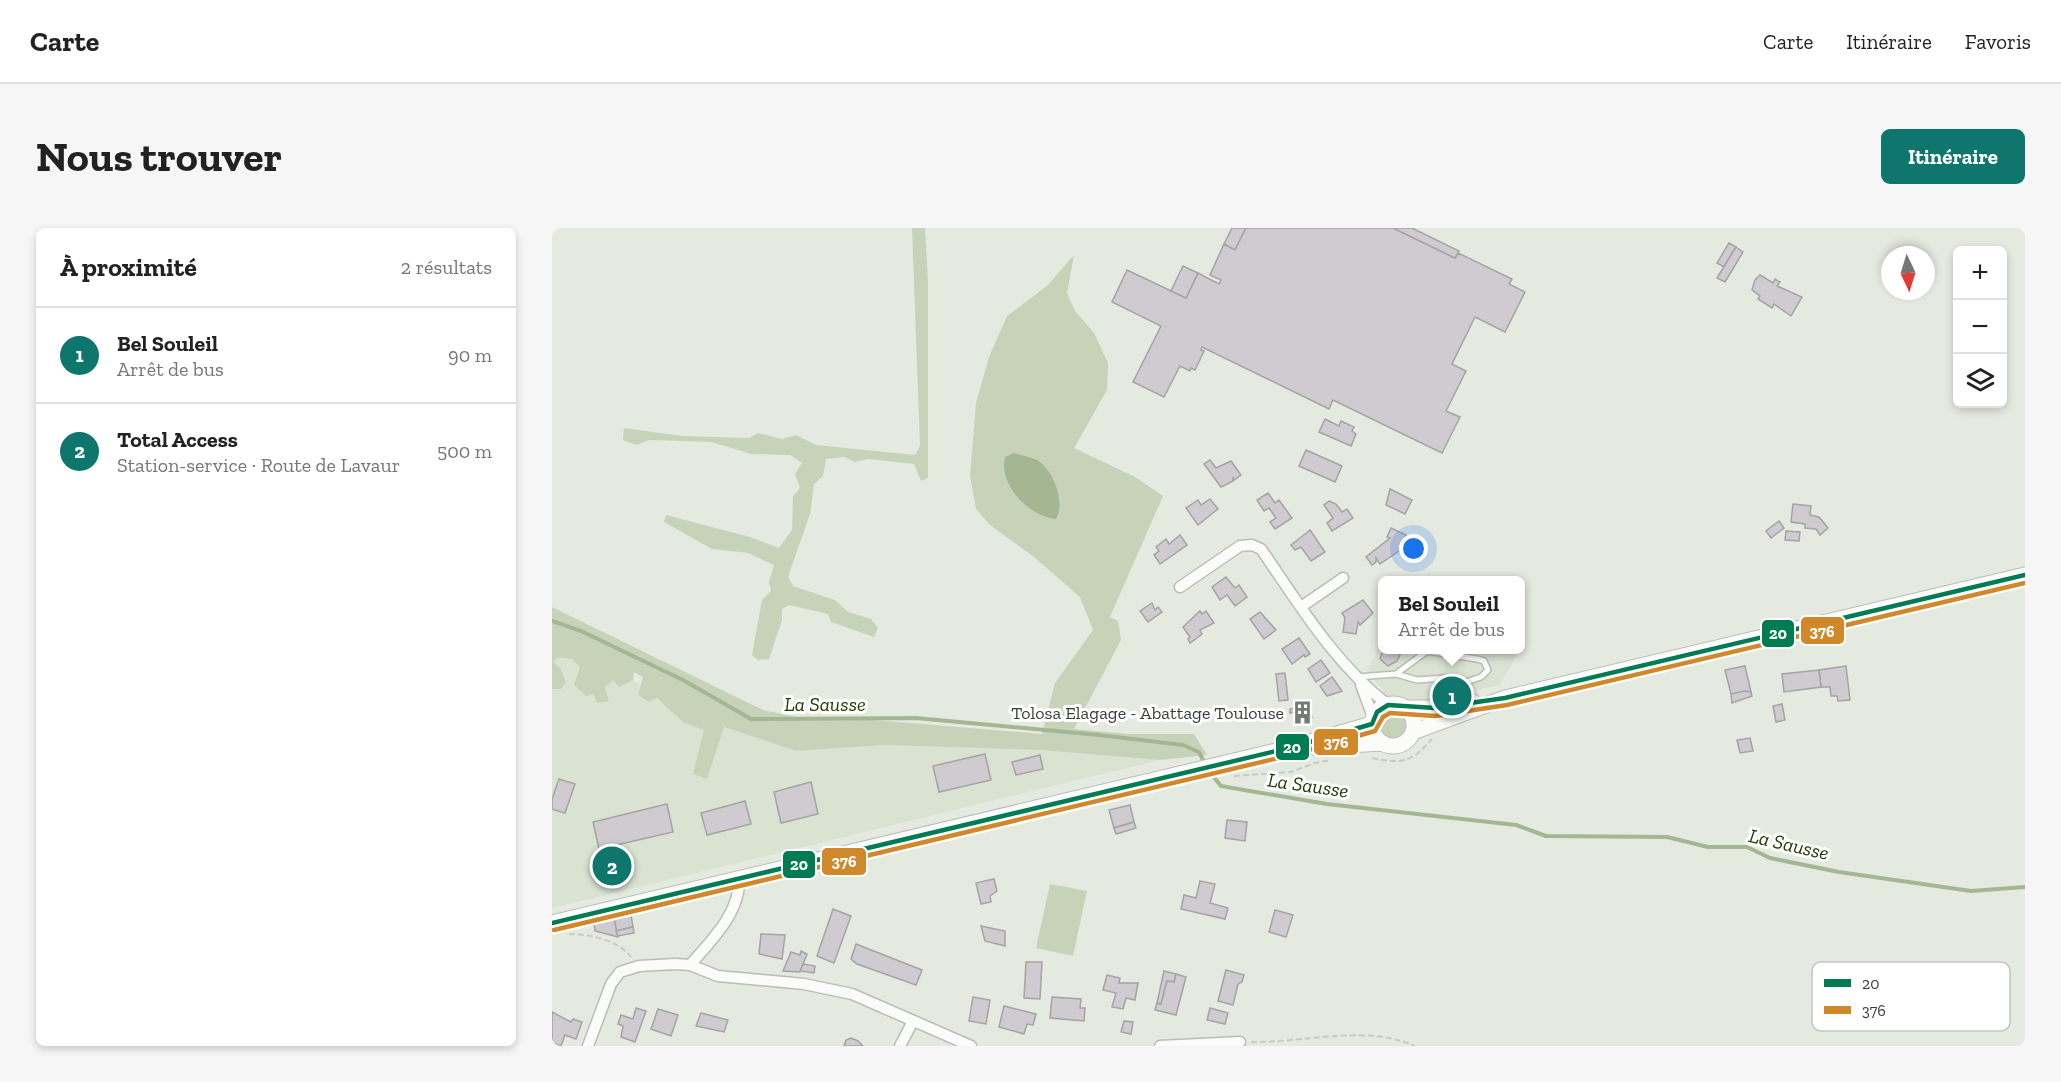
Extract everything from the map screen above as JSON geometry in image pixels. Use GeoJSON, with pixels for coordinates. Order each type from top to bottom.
{"type":"FeatureCollection","features":[{"type":"Feature","properties":{"kind":"main road"},"geometry":{"type":"LineString","coordinates":[[557,928],[739,878],[1289,748],[1373,721],[1388,705],[1406,708],[1435,708],[1505,698],[2025,575]]}},
{"type":"Feature","properties":{"kind":"main road"},"geometry":{"type":"LineString","coordinates":[[1413,732],[1505,698]]}},
{"type":"Feature","properties":{"kind":"main road"},"geometry":{"type":"LineString","coordinates":[[1289,748],[1383,744],[1398,746],[1408,741],[1413,732],[1413,719],[1406,708]]}},
{"type":"Feature","properties":{"kind":"main road"},"geometry":{"type":"LineString","coordinates":[[1373,721],[1375,735],[1383,744]]}},
{"type":"Feature","properties":{"kind":"street"},"geometry":{"type":"LineString","coordinates":[[1180,587],[1240,546],[1252,545],[1261,549],[1339,660],[1388,705]]}},
{"type":"Feature","properties":{"kind":"street"},"geometry":{"type":"LineString","coordinates":[[1301,607],[1343,578]]}},
{"type":"Feature","properties":{"kind":"street"},"geometry":{"type":"LineString","coordinates":[[1356,677],[1373,721]]}},
{"type":"Feature","properties":{"kind":"street"},"geometry":{"type":"LineString","coordinates":[[690,965],[722,928],[738,895],[739,878]]}},
{"type":"Feature","properties":{"kind":"street"},"geometry":{"type":"LineString","coordinates":[[588,1046],[615,978],[628,968],[639,966],[690,965],[718,976],[831,989],[868,999],[971,1046]]}},
{"type":"Feature","properties":{"kind":"street"},"geometry":{"type":"LineString","coordinates":[[900,1046],[913,1021]]}},
{"type":"Feature","properties":{"kind":"street"},"geometry":{"type":"LineString","coordinates":[[1160,1046],[1240,1042]]}},
{"type":"Feature","properties":{"kind":"lane"},"geometry":{"type":"LineString","coordinates":[[1396,674],[1423,654]]}},
{"type":"Feature","properties":{"kind":"lane"},"geometry":{"type":"LineString","coordinates":[[1356,677],[1396,674],[1417,680],[1445,678],[1460,684],[1481,677],[1488,670],[1485,661],[1446,654]]}},
{"type":"Feature","properties":{"kind":"path"},"geometry":{"type":"LineString","coordinates":[[1231,776],[1291,772]]}},
{"type":"Feature","properties":{"kind":"path"},"geometry":{"type":"LineString","coordinates":[[557,928],[619,945],[639,966]]}},
{"type":"Feature","properties":{"kind":"path"},"geometry":{"type":"LineString","coordinates":[[1240,1042],[1372,1037],[1401,1040],[1415,1046]]}},
{"type":"Feature","properties":{"kind":"shaded area"},"geometry":{"type":"Polygon","coordinates":[[[912,228],[925,228],[928,283],[928,478],[921,481],[914,464],[868,459],[855,462],[844,457],[826,459],[823,476],[814,484],[810,514],[788,577],[793,586],[835,600],[848,612],[871,619],[878,628],[874,637],[831,622],[828,614],[789,605],[782,609],[782,620],[769,659],[758,660],[752,655],[762,600],[771,591],[769,582],[774,565],[748,553],[712,549],[664,522],[666,515],[750,537],[779,548],[792,530],[793,496],[800,488],[795,474],[802,463],[790,455],[751,454],[712,442],[649,440],[637,445],[623,440],[624,428],[682,436],[749,438],[758,433],[782,439],[796,435],[816,445],[915,455],[920,446],[912,228]]]}},
{"type":"Feature","properties":{"kind":"shaded area"},"geometry":{"type":"Polygon","coordinates":[[[1074,255],[1067,293],[1075,311],[1094,333],[1108,363],[1107,390],[1074,448],[1135,477],[1163,496],[1110,617],[1118,621],[1121,640],[1074,729],[1129,734],[1194,734],[1207,755],[1160,760],[1041,750],[883,745],[796,751],[724,727],[707,779],[693,774],[704,730],[684,723],[657,698],[649,702],[638,695],[643,677],[634,672],[633,680],[619,687],[613,680],[605,687],[609,701],[597,703],[594,694],[586,696],[574,685],[580,667],[572,659],[558,657],[553,662],[560,668],[566,682],[561,689],[552,689],[552,607],[763,710],[801,718],[862,719],[1042,734],[1055,683],[1093,630],[1080,597],[1034,557],[990,525],[976,509],[970,476],[976,403],[989,357],[1007,316],[1048,285],[1074,255]]]}},
{"type":"Feature","properties":{"kind":"shaded area"},"geometry":{"type":"Polygon","coordinates":[[[1014,453],[1037,460],[1043,464],[1053,478],[1060,504],[1056,519],[1046,517],[1026,506],[1011,488],[1004,467],[1005,457],[1014,453]]]}},
{"type":"Feature","properties":{"kind":"shaded area"},"geometry":{"type":"Polygon","coordinates":[[[552,639],[723,727],[796,751],[883,745],[1041,750],[1160,760],[552,908],[552,639]]]}},
{"type":"Feature","properties":{"kind":"shaded area"},"geometry":{"type":"Polygon","coordinates":[[[1378,649],[1378,654],[1517,654],[1500,685],[1452,696],[1437,703],[1417,704],[1403,697],[1388,697],[1367,671],[1378,649]]]}},
{"type":"Feature","properties":{"kind":"shaded area"},"geometry":{"type":"Polygon","coordinates":[[[1394,713],[1403,717],[1407,726],[1403,735],[1394,739],[1385,735],[1381,726],[1385,717],[1394,713]]]}},
{"type":"Feature","properties":{"kind":"shaded area"},"geometry":{"type":"Polygon","coordinates":[[[1050,884],[1087,891],[1073,956],[1036,948],[1050,884]]]}},
{"type":"Feature","properties":{"kind":"building"},"geometry":{"type":"Polygon","coordinates":[[[1232,228],[1246,228],[1235,250],[1224,244],[1232,228]]]}},
{"type":"Feature","properties":{"kind":"building"},"geometry":{"type":"Polygon","coordinates":[[[1246,228],[1393,228],[1455,258],[1458,253],[1512,279],[1509,284],[1525,292],[1505,332],[1475,317],[1452,364],[1466,371],[1446,411],[1460,417],[1442,453],[1333,400],[1329,409],[1202,347],[1201,350],[1204,351],[1195,370],[1191,368],[1190,371],[1180,366],[1164,397],[1133,382],[1161,326],[1112,302],[1127,270],[1186,298],[1198,273],[1219,284],[1221,280],[1210,275],[1224,244],[1235,250],[1246,228]]]}},
{"type":"Feature","properties":{"kind":"building"},"geometry":{"type":"Polygon","coordinates":[[[1393,228],[1412,228],[1459,251],[1455,258],[1393,228]]]}},
{"type":"Feature","properties":{"kind":"building"},"geometry":{"type":"Polygon","coordinates":[[[1729,243],[1736,247],[1724,267],[1717,263],[1729,243]]]}},
{"type":"Feature","properties":{"kind":"building"},"geometry":{"type":"Polygon","coordinates":[[[1736,247],[1743,252],[1725,282],[1717,278],[1736,247]]]}},
{"type":"Feature","properties":{"kind":"building"},"geometry":{"type":"Polygon","coordinates":[[[1183,266],[1198,273],[1186,298],[1171,291],[1183,266]]]}},
{"type":"Feature","properties":{"kind":"building"},"geometry":{"type":"Polygon","coordinates":[[[1760,275],[1773,283],[1775,279],[1780,282],[1777,286],[1802,297],[1791,316],[1774,304],[1772,308],[1758,299],[1760,296],[1752,290],[1755,280],[1760,275]]]}},
{"type":"Feature","properties":{"kind":"building"},"geometry":{"type":"Polygon","coordinates":[[[1325,419],[1339,426],[1341,421],[1354,427],[1352,431],[1356,434],[1351,446],[1319,432],[1325,419]]]}},
{"type":"Feature","properties":{"kind":"building"},"geometry":{"type":"Polygon","coordinates":[[[1306,450],[1342,466],[1335,482],[1299,466],[1306,450]]]}},
{"type":"Feature","properties":{"kind":"building"},"geometry":{"type":"Polygon","coordinates":[[[1210,460],[1216,468],[1231,461],[1241,475],[1234,480],[1233,477],[1233,481],[1221,487],[1204,464],[1210,460]]]}},
{"type":"Feature","properties":{"kind":"building"},"geometry":{"type":"Polygon","coordinates":[[[1390,489],[1412,500],[1405,514],[1386,505],[1390,489]]]}},
{"type":"Feature","properties":{"kind":"building"},"geometry":{"type":"Polygon","coordinates":[[[1268,493],[1275,503],[1279,500],[1292,518],[1275,529],[1270,522],[1276,518],[1269,508],[1264,511],[1257,500],[1268,493]]]}},
{"type":"Feature","properties":{"kind":"building"},"geometry":{"type":"Polygon","coordinates":[[[1210,499],[1218,509],[1198,525],[1186,508],[1198,500],[1201,505],[1210,499]]]}},
{"type":"Feature","properties":{"kind":"building"},"geometry":{"type":"Polygon","coordinates":[[[1329,501],[1336,504],[1342,512],[1347,509],[1353,518],[1332,531],[1327,523],[1333,518],[1324,505],[1329,501]]]}},
{"type":"Feature","properties":{"kind":"building"},"geometry":{"type":"Polygon","coordinates":[[[1793,504],[1811,506],[1810,515],[1819,517],[1828,528],[1820,535],[1816,529],[1805,528],[1805,524],[1791,522],[1793,504]]]}},
{"type":"Feature","properties":{"kind":"building"},"geometry":{"type":"Polygon","coordinates":[[[1779,521],[1784,528],[1771,538],[1766,531],[1779,521]]]}},
{"type":"Feature","properties":{"kind":"building"},"geometry":{"type":"Polygon","coordinates":[[[1391,528],[1406,535],[1399,551],[1380,564],[1376,558],[1376,562],[1372,565],[1366,557],[1390,538],[1387,537],[1391,528]]]}},
{"type":"Feature","properties":{"kind":"building"},"geometry":{"type":"Polygon","coordinates":[[[1310,530],[1325,552],[1311,561],[1301,547],[1295,550],[1291,545],[1310,530]]]}},
{"type":"Feature","properties":{"kind":"building"},"geometry":{"type":"Polygon","coordinates":[[[1786,531],[1800,532],[1799,541],[1785,540],[1786,531]]]}},
{"type":"Feature","properties":{"kind":"building"},"geometry":{"type":"Polygon","coordinates":[[[1180,535],[1187,545],[1160,564],[1154,555],[1159,551],[1156,547],[1166,539],[1169,544],[1180,535]]]}},
{"type":"Feature","properties":{"kind":"building"},"geometry":{"type":"Polygon","coordinates":[[[1226,577],[1235,588],[1239,585],[1247,597],[1235,606],[1227,595],[1220,600],[1212,587],[1226,577]]]}},
{"type":"Feature","properties":{"kind":"building"},"geometry":{"type":"Polygon","coordinates":[[[1363,600],[1373,613],[1360,625],[1358,622],[1356,634],[1343,632],[1345,618],[1342,613],[1363,600]]]}},
{"type":"Feature","properties":{"kind":"building"},"geometry":{"type":"Polygon","coordinates":[[[1152,603],[1155,610],[1158,607],[1162,612],[1148,622],[1140,611],[1152,603]]]}},
{"type":"Feature","properties":{"kind":"building"},"geometry":{"type":"Polygon","coordinates":[[[1200,611],[1202,614],[1206,611],[1214,623],[1200,630],[1202,634],[1190,643],[1188,639],[1190,637],[1183,627],[1200,611]]]}},
{"type":"Feature","properties":{"kind":"building"},"geometry":{"type":"Polygon","coordinates":[[[1260,612],[1276,630],[1264,639],[1250,619],[1260,612]]]}},
{"type":"Feature","properties":{"kind":"building"},"geometry":{"type":"Polygon","coordinates":[[[1299,638],[1310,654],[1305,657],[1304,655],[1292,664],[1282,649],[1299,638]]]}},
{"type":"Feature","properties":{"kind":"building"},"geometry":{"type":"Polygon","coordinates":[[[1382,654],[1400,654],[1397,661],[1388,666],[1380,659],[1382,654]]]}},
{"type":"Feature","properties":{"kind":"building"},"geometry":{"type":"Polygon","coordinates":[[[1321,660],[1330,673],[1316,682],[1308,669],[1321,660]]]}},
{"type":"Feature","properties":{"kind":"building"},"geometry":{"type":"Polygon","coordinates":[[[1745,666],[1751,692],[1731,694],[1725,670],[1745,666]]]}},
{"type":"Feature","properties":{"kind":"building"},"geometry":{"type":"Polygon","coordinates":[[[1846,666],[1850,700],[1838,701],[1837,696],[1831,696],[1830,687],[1821,687],[1819,670],[1846,666]]]}},
{"type":"Feature","properties":{"kind":"building"},"geometry":{"type":"Polygon","coordinates":[[[1819,670],[1821,687],[1784,692],[1782,674],[1819,670]]]}},
{"type":"Feature","properties":{"kind":"building"},"geometry":{"type":"Polygon","coordinates":[[[1285,673],[1288,700],[1279,701],[1276,674],[1285,673]]]}},
{"type":"Feature","properties":{"kind":"building"},"geometry":{"type":"Polygon","coordinates":[[[1332,677],[1342,691],[1327,696],[1320,686],[1332,677]]]}},
{"type":"Feature","properties":{"kind":"building"},"geometry":{"type":"Polygon","coordinates":[[[1751,692],[1752,696],[1732,703],[1731,694],[1751,692]]]}},
{"type":"Feature","properties":{"kind":"building","name":"Tolosa Elagage - Abattage Toulouse"},"geometry":{"type":"Polygon","coordinates":[[[1309,704],[1312,718],[1296,721],[1294,712],[1290,713],[1290,709],[1309,704]]]}},
{"type":"Feature","properties":{"kind":"building"},"geometry":{"type":"Polygon","coordinates":[[[1782,704],[1785,720],[1776,722],[1773,706],[1782,704]]]}},
{"type":"Feature","properties":{"kind":"building"},"geometry":{"type":"Polygon","coordinates":[[[1750,738],[1753,751],[1740,753],[1737,740],[1750,738]]]}},
{"type":"Feature","properties":{"kind":"building"},"geometry":{"type":"Polygon","coordinates":[[[985,754],[991,780],[939,792],[933,766],[985,754]]]}},
{"type":"Feature","properties":{"kind":"building"},"geometry":{"type":"Polygon","coordinates":[[[1040,755],[1043,769],[1016,775],[1012,762],[1040,755]]]}},
{"type":"Feature","properties":{"kind":"building"},"geometry":{"type":"Polygon","coordinates":[[[559,779],[575,784],[565,813],[552,809],[552,799],[559,779]]]}},
{"type":"Feature","properties":{"kind":"building"},"geometry":{"type":"Polygon","coordinates":[[[811,782],[818,814],[781,823],[774,792],[811,782]]]}},
{"type":"Feature","properties":{"kind":"building"},"geometry":{"type":"Polygon","coordinates":[[[745,801],[751,824],[707,835],[701,813],[745,801]]]}},
{"type":"Feature","properties":{"kind":"building"},"geometry":{"type":"Polygon","coordinates":[[[667,804],[673,832],[599,849],[593,822],[667,804]]]}},
{"type":"Feature","properties":{"kind":"building"},"geometry":{"type":"Polygon","coordinates":[[[1130,805],[1134,822],[1114,828],[1109,810],[1130,805]]]}},
{"type":"Feature","properties":{"kind":"building"},"geometry":{"type":"Polygon","coordinates":[[[1227,820],[1247,822],[1245,841],[1225,838],[1227,820]]]}},
{"type":"Feature","properties":{"kind":"building"},"geometry":{"type":"Polygon","coordinates":[[[1134,822],[1136,828],[1116,834],[1114,828],[1134,822]]]}},
{"type":"Feature","properties":{"kind":"building"},"geometry":{"type":"Polygon","coordinates":[[[616,845],[624,883],[608,887],[599,849],[616,845]]]}},
{"type":"Feature","properties":{"kind":"building"},"geometry":{"type":"Polygon","coordinates":[[[994,879],[997,891],[990,896],[991,902],[981,904],[976,883],[994,879]]]}},
{"type":"Feature","properties":{"kind":"building"},"geometry":{"type":"Polygon","coordinates":[[[1200,881],[1215,884],[1210,903],[1228,908],[1225,919],[1181,909],[1184,895],[1196,898],[1200,881]]]}},
{"type":"Feature","properties":{"kind":"building"},"geometry":{"type":"Polygon","coordinates":[[[833,909],[851,916],[834,963],[817,956],[833,909]]]}},
{"type":"Feature","properties":{"kind":"building"},"geometry":{"type":"Polygon","coordinates":[[[1275,910],[1293,915],[1286,937],[1269,932],[1275,910]]]}},
{"type":"Feature","properties":{"kind":"building"},"geometry":{"type":"Polygon","coordinates":[[[631,915],[633,927],[616,931],[614,919],[631,915]]]}},
{"type":"Feature","properties":{"kind":"building"},"geometry":{"type":"Polygon","coordinates":[[[614,919],[618,937],[595,931],[594,923],[614,919]]]}},
{"type":"Feature","properties":{"kind":"building"},"geometry":{"type":"Polygon","coordinates":[[[981,926],[1005,931],[1005,946],[985,941],[981,926]]]}},
{"type":"Feature","properties":{"kind":"building"},"geometry":{"type":"Polygon","coordinates":[[[633,927],[634,933],[618,936],[616,931],[633,927]]]}},
{"type":"Feature","properties":{"kind":"building"},"geometry":{"type":"Polygon","coordinates":[[[761,934],[785,935],[782,959],[759,954],[761,934]]]}},
{"type":"Feature","properties":{"kind":"building"},"geometry":{"type":"Polygon","coordinates":[[[856,944],[922,970],[916,985],[857,964],[851,959],[856,944]]]}},
{"type":"Feature","properties":{"kind":"building"},"geometry":{"type":"Polygon","coordinates":[[[801,951],[807,954],[800,972],[783,971],[791,952],[800,955],[801,951]]]}},
{"type":"Feature","properties":{"kind":"building"},"geometry":{"type":"Polygon","coordinates":[[[1026,962],[1042,962],[1040,999],[1024,998],[1026,962]]]}},
{"type":"Feature","properties":{"kind":"building"},"geometry":{"type":"Polygon","coordinates":[[[803,964],[815,966],[814,973],[800,971],[803,964]]]}},
{"type":"Feature","properties":{"kind":"building"},"geometry":{"type":"Polygon","coordinates":[[[1226,970],[1244,975],[1242,982],[1238,984],[1233,1005],[1218,1001],[1226,970]]]}},
{"type":"Feature","properties":{"kind":"building"},"geometry":{"type":"Polygon","coordinates":[[[1164,971],[1176,974],[1174,982],[1167,981],[1161,1004],[1157,1003],[1164,971]]]}},
{"type":"Feature","properties":{"kind":"building"},"geometry":{"type":"Polygon","coordinates":[[[1176,974],[1186,977],[1176,1015],[1155,1010],[1157,1003],[1161,1004],[1167,981],[1174,982],[1176,974]]]}},
{"type":"Feature","properties":{"kind":"building"},"geometry":{"type":"Polygon","coordinates":[[[1107,975],[1120,978],[1119,983],[1138,983],[1135,1000],[1126,998],[1123,1009],[1112,1007],[1116,993],[1103,990],[1107,975]]]}},
{"type":"Feature","properties":{"kind":"building"},"geometry":{"type":"Polygon","coordinates":[[[973,997],[990,1000],[986,1024],[969,1021],[973,997]]]}},
{"type":"Feature","properties":{"kind":"building"},"geometry":{"type":"Polygon","coordinates":[[[1052,997],[1081,999],[1080,1008],[1085,1008],[1084,1021],[1050,1018],[1052,997]]]}},
{"type":"Feature","properties":{"kind":"building"},"geometry":{"type":"Polygon","coordinates":[[[1004,1006],[1036,1014],[1033,1025],[1027,1024],[1024,1034],[999,1027],[1004,1006]]]}},
{"type":"Feature","properties":{"kind":"building"},"geometry":{"type":"Polygon","coordinates":[[[636,1008],[646,1011],[635,1042],[621,1037],[623,1026],[618,1024],[621,1015],[633,1019],[636,1008]]]}},
{"type":"Feature","properties":{"kind":"building"},"geometry":{"type":"Polygon","coordinates":[[[1210,1008],[1228,1013],[1225,1024],[1207,1020],[1210,1008]]]}},
{"type":"Feature","properties":{"kind":"building"},"geometry":{"type":"Polygon","coordinates":[[[658,1009],[678,1015],[671,1036],[651,1029],[658,1009]]]}},
{"type":"Feature","properties":{"kind":"building"},"geometry":{"type":"Polygon","coordinates":[[[552,1012],[571,1022],[573,1019],[582,1022],[576,1039],[565,1035],[561,1046],[552,1043],[552,1012]]]}},
{"type":"Feature","properties":{"kind":"building"},"geometry":{"type":"Polygon","coordinates":[[[701,1013],[728,1020],[724,1032],[696,1026],[701,1013]]]}},
{"type":"Feature","properties":{"kind":"building"},"geometry":{"type":"Polygon","coordinates":[[[1124,1021],[1133,1022],[1131,1034],[1121,1032],[1124,1021]]]}},
{"type":"Feature","properties":{"kind":"building"},"geometry":{"type":"Polygon","coordinates":[[[851,1038],[863,1046],[844,1046],[846,1040],[851,1038]]]}},
{"type":"Feature","properties":{"kind":"waterway","name":"La Sausse"},"geometry":{"type":"LineString","coordinates":[[552,621],[581,631],[683,680],[751,719],[916,718],[1099,735],[1183,745],[1199,752],[1205,764]]}},
{"type":"Feature","properties":{"kind":"waterway","name":"La Sausse"},"geometry":{"type":"LineString","coordinates":[[1208,770],[1221,786],[1327,804],[1516,825],[1546,836],[1667,837],[1708,847],[1747,847],[1770,858],[1839,872],[1971,891],[2025,887]]}},
{"type":"Feature","properties":{"kind":"transit line","name":"20"},"geometry":{"type":"LineString","coordinates":[[552,923],[1289,748],[1372,724],[1377,712],[1388,705],[1435,708],[1505,698],[2025,575]]}},
{"type":"Feature","properties":{"kind":"transit line","name":"376"},"geometry":{"type":"LineString","coordinates":[[554,930],[1291,755],[1375,731],[1383,717],[1390,713],[1435,716],[1507,705],[2025,583]]}},
{"type":"Feature","properties":{"kind":"place","name":"Bel Souleil"},"geometry":{"type":"Point","coordinates":[1452,696]}},
{"type":"Feature","properties":{"kind":"place","name":"Tolosa Elagage - Abattage Toulouse"},"geometry":{"type":"Point","coordinates":[1302,713]}},
{"type":"Feature","properties":{"kind":"place","name":"Total Access"},"geometry":{"type":"Point","coordinates":[612,866]}}]}
